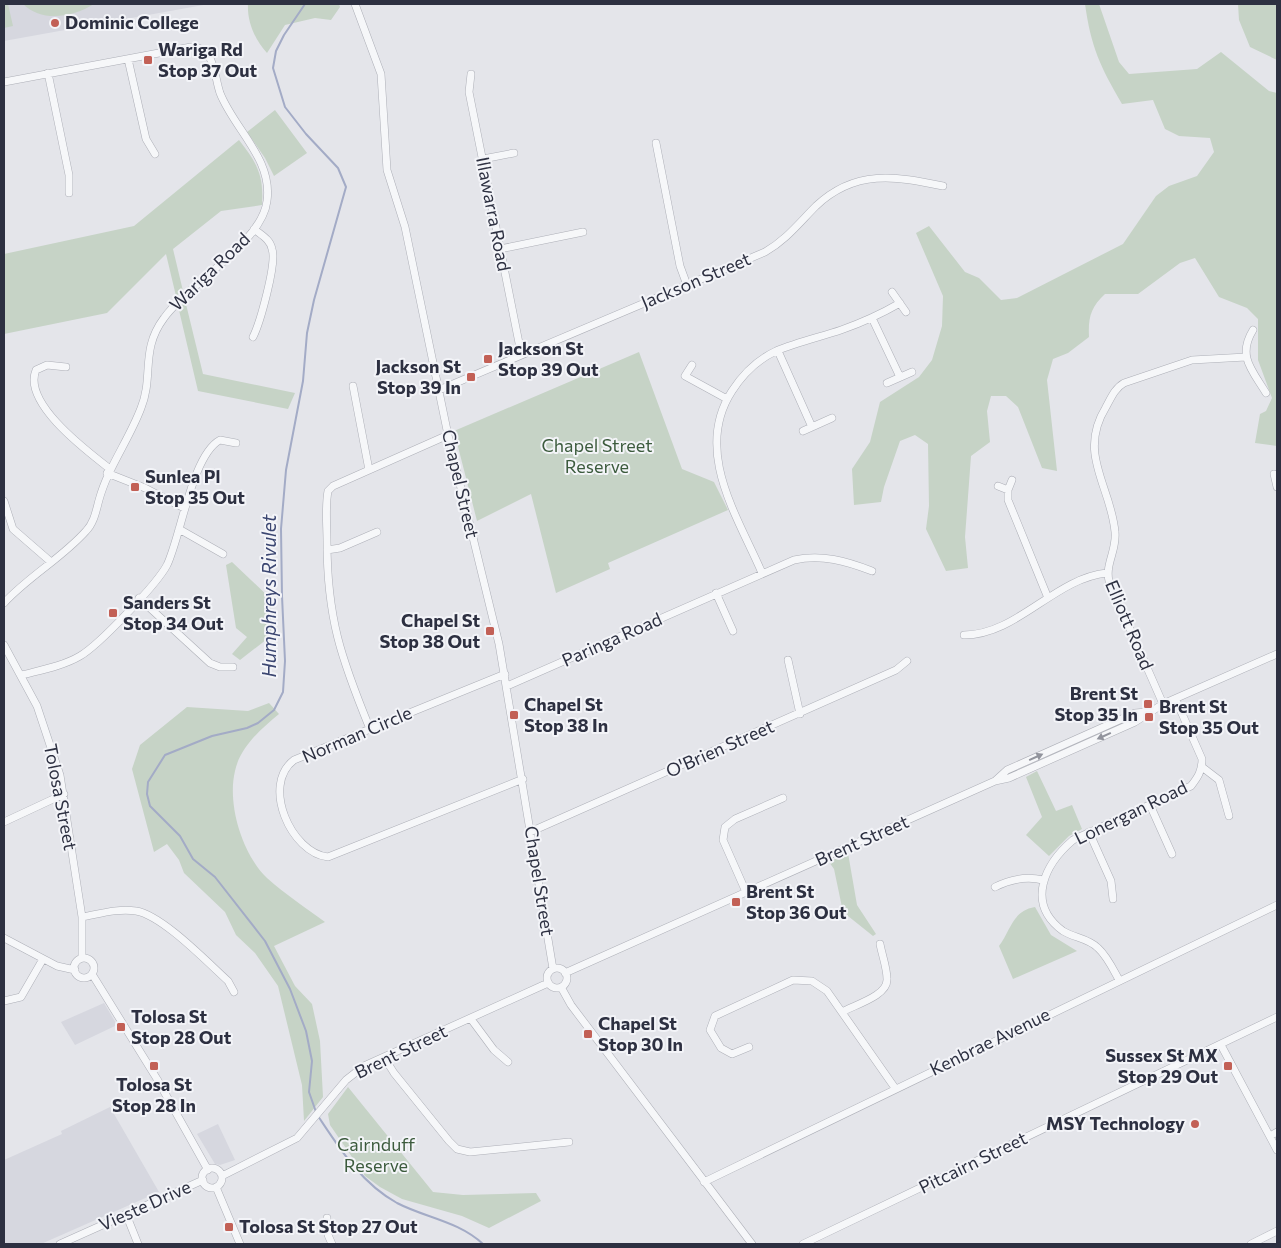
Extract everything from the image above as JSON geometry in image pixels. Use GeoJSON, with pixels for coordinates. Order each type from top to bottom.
{"type":"FeatureCollection","features":[{"type":"Feature","properties":{"kind":"street","name":"Chapel Street"},"geometry":{"type":"LineString","coordinates":[[355,4],[381,74],[387,170],[406,227],[448,434],[505,674],[553,969]]}},
{"type":"Feature","properties":{"kind":"street","name":"Wariga Road"},"geometry":{"type":"LineString","coordinates":[[4,82],[191,47],[200,48],[208,52],[226,107],[262,164],[266,174],[266,208],[254,229],[238,247],[179,300],[158,327],[148,354],[143,404],[109,471],[88,530],[4,603]]}},
{"type":"Feature","properties":{"kind":"street"},"geometry":{"type":"LineString","coordinates":[[128,59],[146,139],[155,154]]}},
{"type":"Feature","properties":{"kind":"street"},"geometry":{"type":"LineString","coordinates":[[48,73],[69,175],[69,193]]}},
{"type":"Feature","properties":{"kind":"street","name":"Illawarra Road"},"geometry":{"type":"LineString","coordinates":[[471,74],[469,92],[522,353]]}},
{"type":"Feature","properties":{"kind":"street"},"geometry":{"type":"LineString","coordinates":[[656,143],[680,266],[687,285]]}},
{"type":"Feature","properties":{"kind":"street"},"geometry":{"type":"LineString","coordinates":[[483,159],[514,153]]}},
{"type":"Feature","properties":{"kind":"street","name":"Jackson Street"},"geometry":{"type":"LineString","coordinates":[[439,390],[774,247],[792,232],[822,201],[849,184],[892,177],[943,186]]}},
{"type":"Feature","properties":{"kind":"street"},"geometry":{"type":"LineString","coordinates":[[253,337],[261,320],[273,257],[269,242],[254,229]]}},
{"type":"Feature","properties":{"kind":"street"},"geometry":{"type":"LineString","coordinates":[[500,248],[583,232]]}},
{"type":"Feature","properties":{"kind":"street"},"geometry":{"type":"LineString","coordinates":[[892,292],[906,312]]}},
{"type":"Feature","properties":{"kind":"street"},"geometry":{"type":"LineString","coordinates":[[762,573],[718,467],[717,431],[727,399],[752,366],[778,350],[872,318],[900,303]]}},
{"type":"Feature","properties":{"kind":"street"},"geometry":{"type":"LineString","coordinates":[[872,318],[900,377]]}},
{"type":"Feature","properties":{"kind":"street"},"geometry":{"type":"LineString","coordinates":[[1253,330],[1246,343],[1246,356],[1266,393]]}},
{"type":"Feature","properties":{"kind":"street"},"geometry":{"type":"LineString","coordinates":[[778,350],[812,427]]}},
{"type":"Feature","properties":{"kind":"street","name":"Elliott Road"},"geometry":{"type":"LineString","coordinates":[[1163,704],[1107,573],[1116,535],[1093,448],[1098,423],[1113,395],[1124,383],[1185,362],[1246,356]]}},
{"type":"Feature","properties":{"kind":"street"},"geometry":{"type":"LineString","coordinates":[[66,367],[47,364],[36,370],[34,380],[38,395],[53,419],[109,471],[184,508]]}},
{"type":"Feature","properties":{"kind":"street"},"geometry":{"type":"LineString","coordinates":[[692,364],[684,379],[727,399]]}},
{"type":"Feature","properties":{"kind":"street"},"geometry":{"type":"LineString","coordinates":[[887,383],[912,372]]}},
{"type":"Feature","properties":{"kind":"street"},"geometry":{"type":"LineString","coordinates":[[352,386],[369,470]]}},
{"type":"Feature","properties":{"kind":"street"},"geometry":{"type":"LineString","coordinates":[[803,431],[832,418]]}},
{"type":"Feature","properties":{"kind":"street"},"geometry":{"type":"LineString","coordinates":[[370,728],[346,670],[336,635],[328,588],[328,491],[333,486],[448,434]]}},
{"type":"Feature","properties":{"kind":"street"},"geometry":{"type":"LineString","coordinates":[[22,676],[82,655],[104,636],[139,598],[163,571],[196,476],[212,447],[220,440],[236,442]]}},
{"type":"Feature","properties":{"kind":"street"},"geometry":{"type":"LineString","coordinates":[[1274,474],[1277,486]]}},
{"type":"Feature","properties":{"kind":"street"},"geometry":{"type":"LineString","coordinates":[[1012,480],[1008,490],[1008,500],[1048,598]]}},
{"type":"Feature","properties":{"kind":"street"},"geometry":{"type":"LineString","coordinates":[[998,486],[1008,490]]}},
{"type":"Feature","properties":{"kind":"street"},"geometry":{"type":"LineString","coordinates":[[4,501],[13,529],[50,562]]}},
{"type":"Feature","properties":{"kind":"street"},"geometry":{"type":"LineString","coordinates":[[179,529],[223,554]]}},
{"type":"Feature","properties":{"kind":"street"},"geometry":{"type":"LineString","coordinates":[[327,550],[340,548],[377,532]]}},
{"type":"Feature","properties":{"kind":"street","name":"Paringa Road"},"geometry":{"type":"LineString","coordinates":[[507,686],[794,560],[815,556],[842,560],[872,571]]}},
{"type":"Feature","properties":{"kind":"street"},"geometry":{"type":"LineString","coordinates":[[964,635],[979,634],[990,630],[1016,618],[1048,598],[1095,576],[1107,573]]}},
{"type":"Feature","properties":{"kind":"street"},"geometry":{"type":"LineString","coordinates":[[716,593],[733,631]]}},
{"type":"Feature","properties":{"kind":"street"},"geometry":{"type":"LineString","coordinates":[[139,598],[210,663],[220,667],[233,667]]}},
{"type":"Feature","properties":{"kind":"street","name":"Tolosa Street"},"geometry":{"type":"LineString","coordinates":[[4,645],[22,676],[50,739],[64,794],[82,916],[82,958]]}},
{"type":"Feature","properties":{"kind":"street","name":"Brent Street"},"geometry":{"type":"LineString","coordinates":[[565,973],[995,781],[1009,778],[1135,722],[1147,712],[1163,704],[1176,700],[1277,654]]}},
{"type":"Feature","properties":{"kind":"street"},"geometry":{"type":"LineString","coordinates":[[788,660],[800,714]]}},
{"type":"Feature","properties":{"kind":"street","name":"O'Brien Street"},"geometry":{"type":"LineString","coordinates":[[530,832],[800,714],[896,670],[907,661]]}},
{"type":"Feature","properties":{"kind":"street","name":"Norman Circle"},"geometry":{"type":"LineString","coordinates":[[505,674],[300,757],[290,764],[283,774],[281,795],[286,817],[295,835],[314,853],[328,857],[522,779]]}},
{"type":"Feature","properties":{"kind":"street","name":"Lonergan Road"},"geometry":{"type":"LineString","coordinates":[[1120,980],[1098,948],[1088,940],[1065,932],[1047,913],[1043,902],[1043,880],[1050,864],[1060,850],[1074,840],[1191,786],[1202,767],[1202,759],[1176,700]]}},
{"type":"Feature","properties":{"kind":"street"},"geometry":{"type":"LineString","coordinates":[[1202,767],[1219,780],[1229,816]]}},
{"type":"Feature","properties":{"kind":"street"},"geometry":{"type":"LineString","coordinates":[[4,822],[64,794]]}},
{"type":"Feature","properties":{"kind":"street"},"geometry":{"type":"LineString","coordinates":[[746,892],[723,840],[725,827],[734,819],[783,798]]}},
{"type":"Feature","properties":{"kind":"street"},"geometry":{"type":"LineString","coordinates":[[1150,805],[1172,854]]}},
{"type":"Feature","properties":{"kind":"street"},"geometry":{"type":"LineString","coordinates":[[1090,832],[1111,881],[1113,899]]}},
{"type":"Feature","properties":{"kind":"street"},"geometry":{"type":"LineString","coordinates":[[995,887],[1015,879],[1031,877],[1043,880]]}},
{"type":"Feature","properties":{"kind":"street","name":"Kenbrae Avenue"},"geometry":{"type":"LineString","coordinates":[[704,1182],[895,1088],[1277,905]]}},
{"type":"Feature","properties":{"kind":"street"},"geometry":{"type":"LineString","coordinates":[[82,916],[127,910],[150,915],[228,981],[234,992]]}},
{"type":"Feature","properties":{"kind":"street"},"geometry":{"type":"LineString","coordinates":[[4,938],[63,969],[75,970]]}},
{"type":"Feature","properties":{"kind":"street"},"geometry":{"type":"LineString","coordinates":[[842,1012],[885,988],[888,978],[880,944]]}},
{"type":"Feature","properties":{"kind":"street"},"geometry":{"type":"LineString","coordinates":[[82,958],[88,959],[93,963],[92,974],[84,978],[78,976],[75,970],[77,962],[82,958]]}},
{"type":"Feature","properties":{"kind":"street"},"geometry":{"type":"LineString","coordinates":[[4,1001],[21,997],[43,959]]}},
{"type":"Feature","properties":{"kind":"street"},"geometry":{"type":"LineString","coordinates":[[553,969],[561,969],[565,973],[567,980],[561,987],[552,987],[548,983],[547,976],[553,969]]}},
{"type":"Feature","properties":{"kind":"street"},"geometry":{"type":"LineString","coordinates":[[92,974],[157,1079],[208,1170]]}},
{"type":"Feature","properties":{"kind":"street"},"geometry":{"type":"LineString","coordinates":[[749,1046],[735,1054],[724,1051],[711,1035],[712,1021],[719,1012],[793,980],[806,980],[823,987],[895,1088]]}},
{"type":"Feature","properties":{"kind":"street","name":"Brent Street"},"geometry":{"type":"LineString","coordinates":[[222,1176],[297,1138],[351,1076],[364,1066],[548,983]]}},
{"type":"Feature","properties":{"kind":"street"},"geometry":{"type":"LineString","coordinates":[[561,987],[571,1005],[752,1244]]}},
{"type":"Feature","properties":{"kind":"street","name":"Pitcairn Street"},"geometry":{"type":"LineString","coordinates":[[803,1244],[1277,1017]]}},
{"type":"Feature","properties":{"kind":"street"},"geometry":{"type":"LineString","coordinates":[[471,1019],[494,1050],[508,1062]]}},
{"type":"Feature","properties":{"kind":"street"},"geometry":{"type":"LineString","coordinates":[[1221,1045],[1277,1150]]}},
{"type":"Feature","properties":{"kind":"street"},"geometry":{"type":"LineString","coordinates":[[384,1057],[394,1073],[449,1141],[461,1151],[470,1152],[569,1142]]}},
{"type":"Feature","properties":{"kind":"street"},"geometry":{"type":"LineString","coordinates":[[1270,1136],[1277,1132]]}},
{"type":"Feature","properties":{"kind":"street"},"geometry":{"type":"LineString","coordinates":[[215,1169],[222,1176],[221,1183],[216,1187],[208,1187],[203,1180],[204,1174],[208,1170],[215,1169]]}},
{"type":"Feature","properties":{"kind":"street","name":"Vieste Drive"},"geometry":{"type":"LineString","coordinates":[[60,1244],[203,1180]]}},
{"type":"Feature","properties":{"kind":"street"},"geometry":{"type":"LineString","coordinates":[[216,1187],[240,1244]]}},
{"type":"Feature","properties":{"kind":"street"},"geometry":{"type":"LineString","coordinates":[[126,1214],[138,1244]]}},
{"type":"Feature","properties":{"kind":"street"},"geometry":{"type":"LineString","coordinates":[[327,1218],[328,1235],[332,1244]]}},
{"type":"Feature","properties":{"kind":"street"},"geometry":{"type":"LineString","coordinates":[[1251,1244],[1277,1231]]}},
{"type":"Feature","properties":{"kind":"shaded area","name":"Dominic College"},"geometry":{"type":"Polygon","coordinates":[[[4,4],[209,4],[4,41],[4,4]]]}},
{"type":"Feature","properties":{"kind":"shaded area"},"geometry":{"type":"Polygon","coordinates":[[[104,1003],[117,1025],[75,1045],[61,1022],[104,1003]]]}},
{"type":"Feature","properties":{"kind":"shaded area"},"geometry":{"type":"Polygon","coordinates":[[[110,1107],[159,1192],[41,1244],[4,1244],[4,1160],[62,1134],[61,1131],[110,1107]]]}},
{"type":"Feature","properties":{"kind":"shaded area"},"geometry":{"type":"Polygon","coordinates":[[[218,1124],[235,1160],[220,1165],[215,1164],[197,1134],[218,1124]]]}},
{"type":"Feature","properties":{"kind":"green space"},"geometry":{"type":"Polygon","coordinates":[[[4,4],[8,4],[13,26],[4,28],[4,4]]]}},
{"type":"Feature","properties":{"kind":"green space"},"geometry":{"type":"Polygon","coordinates":[[[23,4],[94,4],[86,9],[67,15],[48,16],[39,14],[23,4]]]}},
{"type":"Feature","properties":{"kind":"green space"},"geometry":{"type":"Polygon","coordinates":[[[248,4],[339,4],[340,7],[331,20],[315,18],[285,25],[267,53],[253,30],[248,4]]]}},
{"type":"Feature","properties":{"kind":"green space"},"geometry":{"type":"Polygon","coordinates":[[[1085,4],[1099,4],[1119,62],[1129,74],[1197,69],[1221,52],[1269,91],[1277,93],[1277,446],[1255,443],[1260,414],[1266,411],[1272,398],[1258,360],[1258,319],[1247,308],[1219,297],[1195,258],[1180,263],[1138,294],[1105,294],[1096,303],[1091,313],[1089,337],[1068,353],[1053,359],[1047,380],[1057,471],[1042,468],[1018,407],[1006,396],[991,396],[987,411],[990,442],[971,456],[965,537],[968,568],[946,571],[926,529],[929,506],[928,444],[915,435],[900,441],[884,487],[881,502],[854,505],[852,469],[870,442],[880,402],[919,377],[932,360],[942,326],[943,296],[916,233],[929,226],[965,272],[979,278],[1001,300],[1017,298],[1123,244],[1156,196],[1169,186],[1197,176],[1214,152],[1210,138],[1179,136],[1165,129],[1153,100],[1122,104],[1098,56],[1090,32],[1085,4]]]}},
{"type":"Feature","properties":{"kind":"green space"},"geometry":{"type":"Polygon","coordinates":[[[1238,4],[1277,4],[1277,60],[1250,47],[1239,20],[1238,4]]]}},
{"type":"Feature","properties":{"kind":"green space"},"geometry":{"type":"Polygon","coordinates":[[[275,110],[307,153],[274,176],[265,158],[247,132],[275,110]]]}},
{"type":"Feature","properties":{"kind":"green space"},"geometry":{"type":"Polygon","coordinates":[[[239,140],[258,170],[262,185],[262,205],[221,211],[173,249],[183,291],[176,296],[166,254],[107,313],[4,334],[4,254],[134,226],[239,140]]]}},
{"type":"Feature","properties":{"kind":"green space"},"geometry":{"type":"Polygon","coordinates":[[[185,300],[203,374],[295,393],[288,409],[198,391],[178,306],[185,300]]]}},
{"type":"Feature","properties":{"kind":"green space","name":"Chapel Street Reserve"},"geometry":{"type":"Polygon","coordinates":[[[639,352],[682,469],[714,482],[728,510],[608,563],[610,569],[556,593],[531,494],[477,521],[454,431],[639,352]]]}},
{"type":"Feature","properties":{"kind":"green space"},"geometry":{"type":"Polygon","coordinates":[[[232,562],[271,599],[271,636],[240,660],[232,654],[247,637],[236,628],[226,565],[232,562]]]}},
{"type":"Feature","properties":{"kind":"green space"},"geometry":{"type":"Polygon","coordinates":[[[269,703],[279,714],[258,732],[241,754],[235,771],[233,798],[235,813],[244,842],[258,868],[274,884],[325,922],[274,946],[295,986],[312,1004],[320,1041],[323,1097],[304,1121],[302,1085],[278,986],[255,953],[236,935],[225,912],[184,873],[179,860],[167,844],[154,852],[132,769],[140,745],[187,707],[248,711],[269,703]]]}},
{"type":"Feature","properties":{"kind":"green space"},"geometry":{"type":"Polygon","coordinates":[[[1037,771],[1056,811],[1072,805],[1082,829],[1069,836],[1049,856],[1026,835],[1042,817],[1026,777],[1037,771]]]}},
{"type":"Feature","properties":{"kind":"green space"},"geometry":{"type":"Polygon","coordinates":[[[848,853],[857,905],[876,934],[873,936],[843,912],[834,869],[829,862],[848,853]]]}},
{"type":"Feature","properties":{"kind":"green space"},"geometry":{"type":"Polygon","coordinates":[[[1035,907],[1051,935],[1077,951],[1013,979],[999,946],[1017,917],[1027,909],[1035,907]]]}},
{"type":"Feature","properties":{"kind":"green space","name":"Cairnduff Reserve"},"geometry":{"type":"Polygon","coordinates":[[[348,1087],[433,1192],[463,1195],[536,1193],[541,1201],[489,1228],[462,1216],[402,1199],[380,1187],[365,1176],[330,1125],[328,1114],[348,1087]]]}},
{"type":"Feature","properties":{"kind":"waterway","name":"Humphreys Rivulet"},"geometry":{"type":"LineString","coordinates":[[305,4],[284,35],[276,51],[273,68],[285,107],[306,134],[338,168],[346,187],[314,300],[307,333],[303,381],[286,470],[281,529],[285,661],[283,692],[274,710],[258,723],[247,728],[212,736],[165,755],[148,782],[147,794],[150,806],[180,836],[193,859],[215,877],[265,941],[290,989],[306,1031],[312,1061],[309,1092],[316,1112]]}},
{"type":"Feature","properties":{"kind":"waterway","name":"Humphreys Rivulet"},"geometry":{"type":"LineString","coordinates":[[318,1116],[352,1164],[384,1195],[408,1208],[463,1230],[483,1244]]}},
{"type":"Feature","properties":{"kind":"place","name":"Dominic College"},"geometry":{"type":"Point","coordinates":[55,23]}},
{"type":"Feature","properties":{"kind":"place","name":"Wariga Rd Stop 37 Out"},"geometry":{"type":"Point","coordinates":[148,60]}},
{"type":"Feature","properties":{"kind":"place","name":"Jackson St Stop 39 Out"},"geometry":{"type":"Point","coordinates":[488,359]}},
{"type":"Feature","properties":{"kind":"place","name":"Jackson St Stop 39 In"},"geometry":{"type":"Point","coordinates":[471,377]}},
{"type":"Feature","properties":{"kind":"place","name":"Sunlea Pl Stop 35 Out"},"geometry":{"type":"Point","coordinates":[135,487]}},
{"type":"Feature","properties":{"kind":"place","name":"Sanders St Stop 34 Out"},"geometry":{"type":"Point","coordinates":[113,613]}},
{"type":"Feature","properties":{"kind":"place","name":"Chapel St Stop 38 Out"},"geometry":{"type":"Point","coordinates":[490,631]}},
{"type":"Feature","properties":{"kind":"place","name":"Brent St Stop 35 In"},"geometry":{"type":"Point","coordinates":[1148,704]}},
{"type":"Feature","properties":{"kind":"place","name":"Chapel St Stop 38 In"},"geometry":{"type":"Point","coordinates":[514,715]}},
{"type":"Feature","properties":{"kind":"place","name":"Brent St Stop 35 Out"},"geometry":{"type":"Point","coordinates":[1149,717]}},
{"type":"Feature","properties":{"kind":"place","name":"Brent St Stop 36 Out"},"geometry":{"type":"Point","coordinates":[736,902]}},
{"type":"Feature","properties":{"kind":"place","name":"Tolosa St Stop 28 Out"},"geometry":{"type":"Point","coordinates":[121,1027]}},
{"type":"Feature","properties":{"kind":"place","name":"Chapel St Stop 30 In"},"geometry":{"type":"Point","coordinates":[588,1034]}},
{"type":"Feature","properties":{"kind":"place","name":"Tolosa St Stop 28 In"},"geometry":{"type":"Point","coordinates":[154,1066]}},
{"type":"Feature","properties":{"kind":"place","name":"Sussex St MX Stop 29 Out"},"geometry":{"type":"Point","coordinates":[1228,1066]}},
{"type":"Feature","properties":{"kind":"place","name":"MSY Technology"},"geometry":{"type":"Point","coordinates":[1195,1124]}},
{"type":"Feature","properties":{"kind":"place","name":"Tolosa St Stop 27 Out"},"geometry":{"type":"Point","coordinates":[229,1227]}}]}
